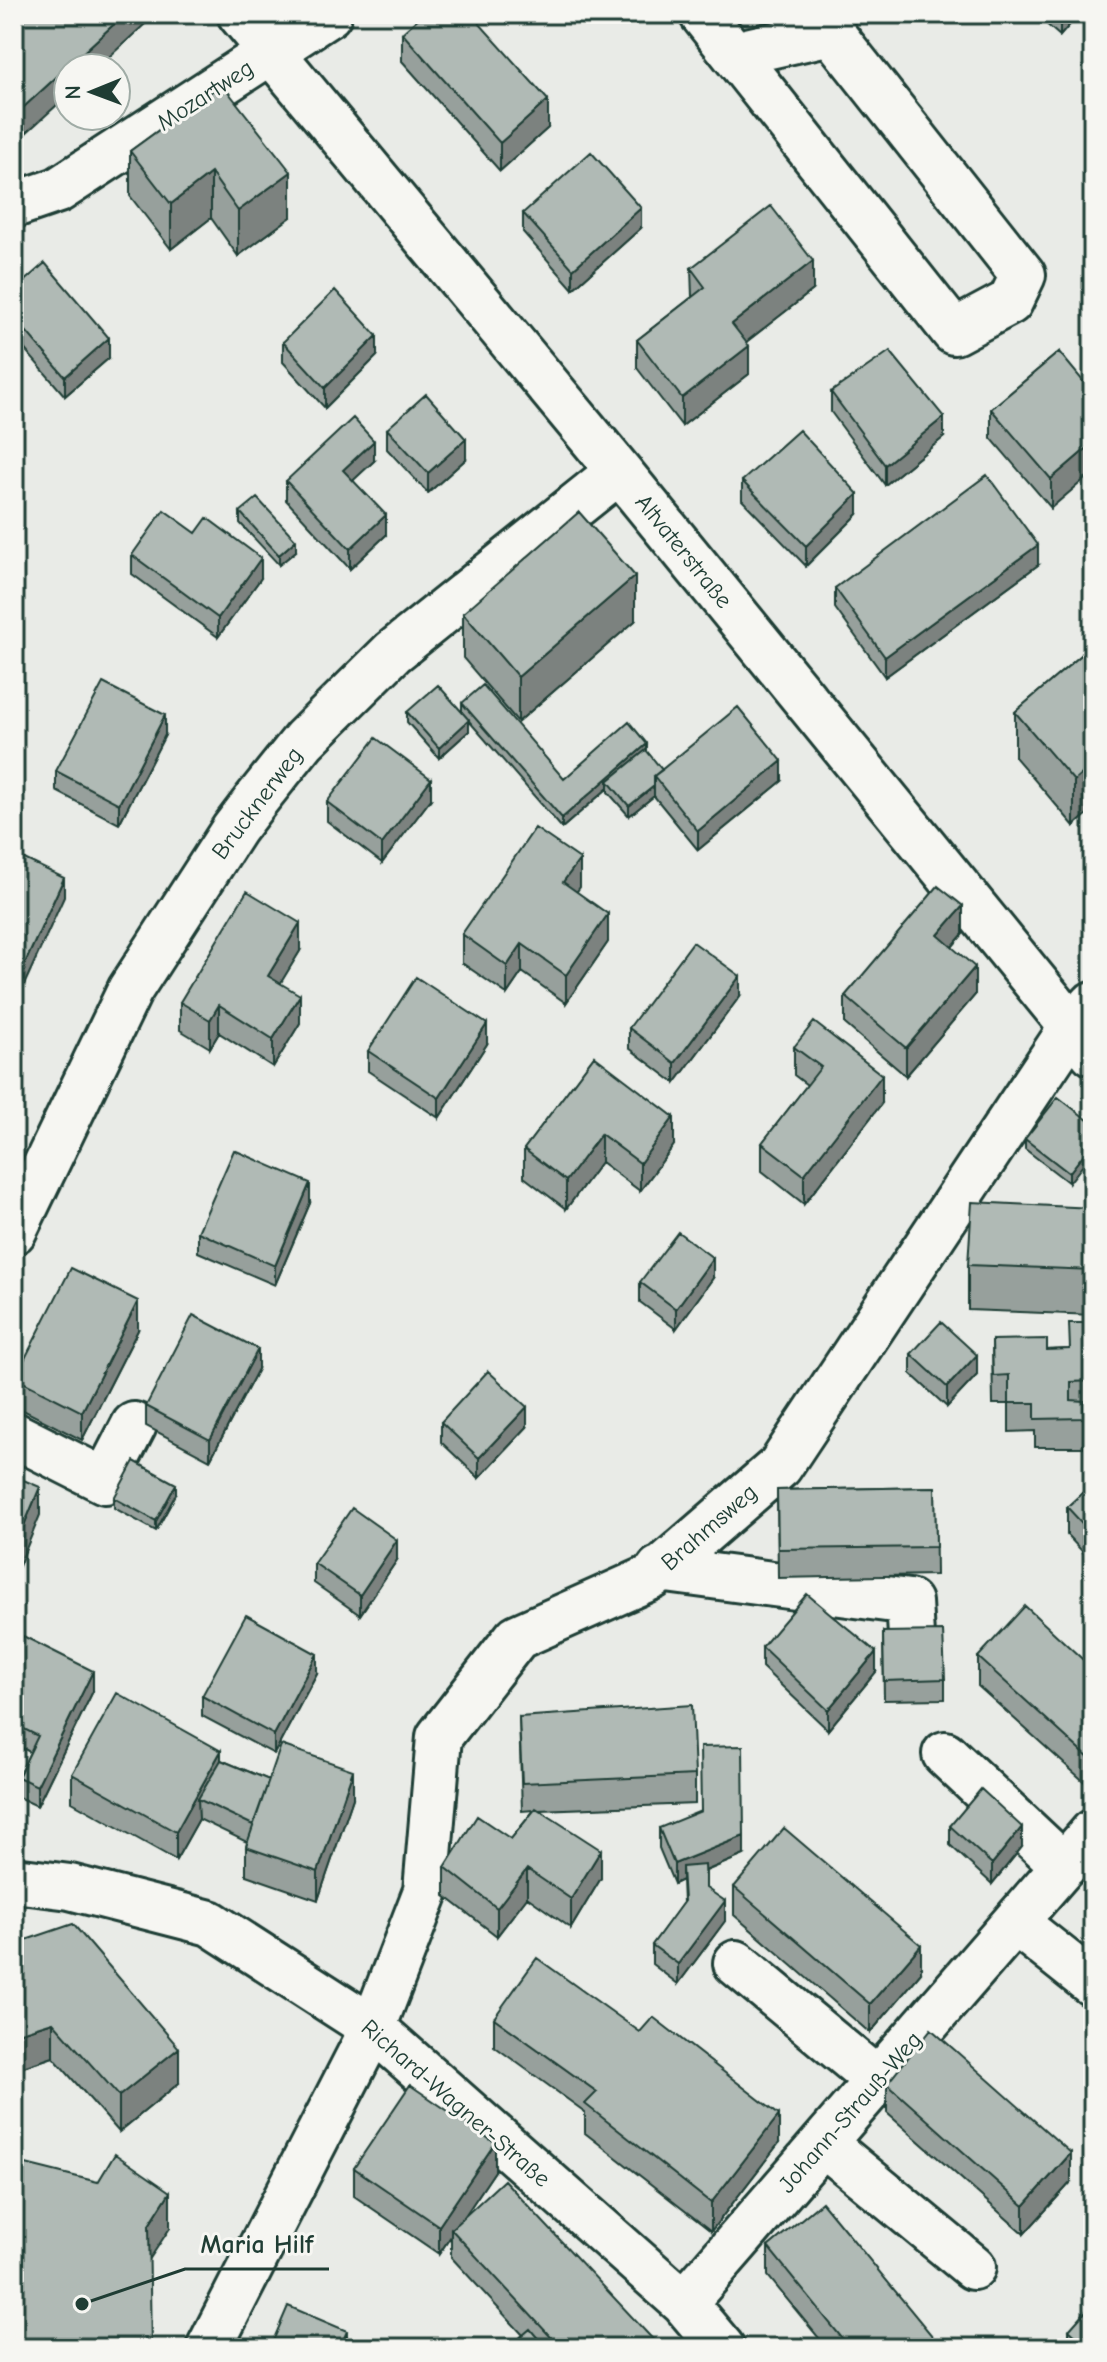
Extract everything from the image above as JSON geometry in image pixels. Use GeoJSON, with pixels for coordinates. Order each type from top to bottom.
{"type":"FeatureCollection","features":[{"type":"Feature","properties":{"kind":"street","name":"Altvaterstraße"},"geometry":{"type":"LineString","coordinates":[[240,14],[1086,1028]]}},
{"type":"Feature","properties":{"kind":"street"},"geometry":{"type":"LineString","coordinates":[[270,53],[329,14]]}},
{"type":"Feature","properties":{"kind":"street"},"geometry":{"type":"LineString","coordinates":[[702,14],[954,332],[1010,302],[1023,275],[831,32],[734,54]]}},
{"type":"Feature","properties":{"kind":"street","name":"Mozartweg"},"geometry":{"type":"LineString","coordinates":[[14,205],[58,190],[270,53]]}},
{"type":"Feature","properties":{"kind":"street","name":"Brucknerweg"},"geometry":{"type":"LineString","coordinates":[[14,1231],[130,990],[234,829],[275,776],[304,740],[393,652],[619,471]]}},
{"type":"Feature","properties":{"kind":"street","name":"Brahmsweg"},"geometry":{"type":"LineString","coordinates":[[209,2348],[373,2028],[426,1891],[439,1737],[517,1637],[652,1577],[780,1466],[1086,1028]]}},
{"type":"Feature","properties":{"kind":"street"},"geometry":{"type":"LineString","coordinates":[[14,1435],[105,1481],[134,1425]]}},
{"type":"Feature","properties":{"kind":"street"},"geometry":{"type":"LineString","coordinates":[[659,1569],[909,1602],[911,1636]]}},
{"type":"Feature","properties":{"kind":"street"},"geometry":{"type":"LineString","coordinates":[[945,1754],[1064,1866]]}},
{"type":"Feature","properties":{"kind":"street","name":"Johann-Strauß-Weg"},"geometry":{"type":"LineString","coordinates":[[684,2303],[1093,1832]]}},
{"type":"Feature","properties":{"kind":"street","name":"Richard-Wagner-Straße"},"geometry":{"type":"LineString","coordinates":[[14,1880],[70,1887],[210,1923],[373,2028],[684,2303],[722,2348]]}},
{"type":"Feature","properties":{"kind":"street"},"geometry":{"type":"LineString","coordinates":[[1015,1922],[1093,1984]]}},
{"type":"Feature","properties":{"kind":"street"},"geometry":{"type":"LineString","coordinates":[[736,1963],[877,2080]]}},
{"type":"Feature","properties":{"kind":"street"},"geometry":{"type":"LineString","coordinates":[[823,2143],[973,2267]]}},
{"type":"Feature","properties":{"kind":"building"},"geometry":{"type":"Polygon","coordinates":[[[20,14],[125,14],[84,52],[52,52],[52,81],[14,116],[14,20],[20,14]]]}},
{"type":"Feature","properties":{"kind":"building"},"geometry":{"type":"Polygon","coordinates":[[[423,14],[471,14],[548,100],[500,143],[402,33],[423,14]]]}},
{"type":"Feature","properties":{"kind":"building"},"geometry":{"type":"Polygon","coordinates":[[[222,84],[291,172],[238,211],[211,173],[171,204],[130,151],[222,84]]]}},
{"type":"Feature","properties":{"kind":"building"},"geometry":{"type":"Polygon","coordinates":[[[591,152],[641,208],[573,269],[523,213],[591,152]]]}},
{"type":"Feature","properties":{"kind":"building"},"geometry":{"type":"Polygon","coordinates":[[[771,206],[813,261],[732,324],[749,346],[682,398],[637,340],[705,287],[691,268],[771,206]]]}},
{"type":"Feature","properties":{"kind":"building"},"geometry":{"type":"Polygon","coordinates":[[[45,263],[109,338],[65,377],[14,317],[14,290],[45,263]]]}},
{"type":"Feature","properties":{"kind":"building"},"geometry":{"type":"Polygon","coordinates":[[[335,290],[377,336],[325,388],[283,342],[335,290]]]}},
{"type":"Feature","properties":{"kind":"building"},"geometry":{"type":"Polygon","coordinates":[[[890,351],[944,417],[885,465],[831,392],[890,351]]]}},
{"type":"Feature","properties":{"kind":"building"},"geometry":{"type":"Polygon","coordinates":[[[1059,352],[1093,393],[1093,443],[1051,479],[991,409],[1059,352]]]}},
{"type":"Feature","properties":{"kind":"building"},"geometry":{"type":"Polygon","coordinates":[[[426,394],[466,439],[428,473],[387,429],[426,394]]]}},
{"type":"Feature","properties":{"kind":"building"},"geometry":{"type":"Polygon","coordinates":[[[353,418],[374,441],[343,470],[386,515],[350,549],[286,481],[353,418]]]}},
{"type":"Feature","properties":{"kind":"building"},"geometry":{"type":"Polygon","coordinates":[[[799,430],[858,494],[806,546],[742,481],[799,430]]]}},
{"type":"Feature","properties":{"kind":"building"},"geometry":{"type":"Polygon","coordinates":[[[987,475],[1038,545],[885,657],[835,588],[987,475]]]}},
{"type":"Feature","properties":{"kind":"building"},"geometry":{"type":"Polygon","coordinates":[[[257,498],[296,540],[279,555],[240,512],[257,498]]]}},
{"type":"Feature","properties":{"kind":"building"},"geometry":{"type":"Polygon","coordinates":[[[164,510],[196,533],[207,518],[261,558],[218,618],[132,555],[164,510]]]}},
{"type":"Feature","properties":{"kind":"building"},"geometry":{"type":"Polygon","coordinates":[[[579,512],[635,576],[518,677],[463,613],[579,512]]]}},
{"type":"Feature","properties":{"kind":"building"},"geometry":{"type":"Polygon","coordinates":[[[1093,645],[1093,764],[1074,781],[1015,712],[1093,645]]]}},
{"type":"Feature","properties":{"kind":"building"},"geometry":{"type":"Polygon","coordinates":[[[103,683],[165,715],[119,804],[56,771],[103,683]]]}},
{"type":"Feature","properties":{"kind":"building"},"geometry":{"type":"Polygon","coordinates":[[[438,685],[469,720],[439,748],[407,712],[438,685]]]}},
{"type":"Feature","properties":{"kind":"building"},"geometry":{"type":"Polygon","coordinates":[[[483,685],[564,779],[629,722],[647,744],[562,818],[462,703],[483,685]]]}},
{"type":"Feature","properties":{"kind":"building"},"geometry":{"type":"Polygon","coordinates":[[[738,707],[782,761],[698,831],[654,776],[738,707]]]}},
{"type":"Feature","properties":{"kind":"building"},"geometry":{"type":"Polygon","coordinates":[[[376,738],[431,779],[382,844],[327,802],[376,738]]]}},
{"type":"Feature","properties":{"kind":"building"},"geometry":{"type":"Polygon","coordinates":[[[646,750],[662,770],[654,776],[654,786],[629,806],[608,781],[646,750]]]}},
{"type":"Feature","properties":{"kind":"building"},"geometry":{"type":"Polygon","coordinates":[[[535,828],[580,859],[563,882],[608,914],[566,975],[522,944],[507,966],[462,934],[535,828]]]}},
{"type":"Feature","properties":{"kind":"building"},"geometry":{"type":"Polygon","coordinates":[[[14,854],[64,878],[14,987],[14,854]]]}},
{"type":"Feature","properties":{"kind":"building"},"geometry":{"type":"Polygon","coordinates":[[[938,886],[963,906],[938,935],[975,967],[906,1048],[845,996],[938,886]]]}},
{"type":"Feature","properties":{"kind":"building"},"geometry":{"type":"Polygon","coordinates":[[[247,891],[300,923],[268,976],[300,995],[273,1039],[219,1005],[210,1020],[180,1002],[247,891]]]}},
{"type":"Feature","properties":{"kind":"building"},"geometry":{"type":"Polygon","coordinates":[[[693,942],[740,976],[675,1063],[629,1028],[693,942]]]}},
{"type":"Feature","properties":{"kind":"building"},"geometry":{"type":"Polygon","coordinates":[[[416,977],[487,1024],[439,1098],[368,1051],[416,977]]]}},
{"type":"Feature","properties":{"kind":"building"},"geometry":{"type":"Polygon","coordinates":[[[814,1022],[882,1075],[804,1175],[762,1143],[821,1067],[794,1047],[814,1022]]]}},
{"type":"Feature","properties":{"kind":"building"},"geometry":{"type":"Polygon","coordinates":[[[594,1056],[674,1117],[640,1163],[601,1134],[566,1181],[524,1149],[594,1056]]]}},
{"type":"Feature","properties":{"kind":"building"},"geometry":{"type":"Polygon","coordinates":[[[1058,1097],[1093,1124],[1093,1142],[1069,1173],[1025,1139],[1058,1097]]]}},
{"type":"Feature","properties":{"kind":"building"},"geometry":{"type":"Polygon","coordinates":[[[234,1150],[310,1183],[275,1266],[198,1232],[234,1150]]]}},
{"type":"Feature","properties":{"kind":"building"},"geometry":{"type":"Polygon","coordinates":[[[972,1202],[1093,1208],[1093,1270],[968,1265],[972,1202]]]}},
{"type":"Feature","properties":{"kind":"building"},"geometry":{"type":"Polygon","coordinates":[[[678,1232],[713,1258],[676,1309],[640,1282],[678,1232]]]}},
{"type":"Feature","properties":{"kind":"building"},"geometry":{"type":"Polygon","coordinates":[[[71,1268],[138,1301],[82,1412],[15,1378],[71,1268]]]}},
{"type":"Feature","properties":{"kind":"building"},"geometry":{"type":"Polygon","coordinates":[[[193,1315],[258,1349],[210,1440],[146,1406],[193,1315]]]}},
{"type":"Feature","properties":{"kind":"building"},"geometry":{"type":"Polygon","coordinates":[[[941,1322],[977,1355],[947,1387],[911,1354],[941,1322]]]}},
{"type":"Feature","properties":{"kind":"building"},"geometry":{"type":"Polygon","coordinates":[[[1069,1323],[1093,1323],[1093,1381],[1071,1382],[1071,1400],[1084,1401],[1084,1418],[1035,1419],[1035,1403],[1009,1403],[1009,1375],[993,1376],[992,1340],[1047,1339],[1047,1350],[1070,1349],[1069,1323]]]}},
{"type":"Feature","properties":{"kind":"building"},"geometry":{"type":"Polygon","coordinates":[[[488,1371],[527,1407],[479,1458],[441,1422],[488,1371]]]}},
{"type":"Feature","properties":{"kind":"building"},"geometry":{"type":"Polygon","coordinates":[[[134,1461],[176,1484],[156,1521],[114,1498],[134,1461]]]}},
{"type":"Feature","properties":{"kind":"building"},"geometry":{"type":"Polygon","coordinates":[[[14,1476],[40,1487],[14,1549],[14,1476]]]}},
{"type":"Feature","properties":{"kind":"building"},"geometry":{"type":"Polygon","coordinates":[[[1093,1483],[1093,1535],[1067,1507],[1093,1483]]]}},
{"type":"Feature","properties":{"kind":"building"},"geometry":{"type":"Polygon","coordinates":[[[935,1487],[936,1547],[778,1549],[777,1490],[935,1487]]]}},
{"type":"Feature","properties":{"kind":"building"},"geometry":{"type":"Polygon","coordinates":[[[352,1508],[397,1540],[360,1595],[314,1563],[352,1508]]]}},
{"type":"Feature","properties":{"kind":"building"},"geometry":{"type":"Polygon","coordinates":[[[807,1594],[876,1652],[828,1710],[762,1647],[807,1594]]]}},
{"type":"Feature","properties":{"kind":"building"},"geometry":{"type":"Polygon","coordinates":[[[1025,1606],[1093,1669],[1093,1756],[1090,1759],[978,1657],[1025,1606]]]}},
{"type":"Feature","properties":{"kind":"building"},"geometry":{"type":"Polygon","coordinates":[[[246,1615],[317,1654],[274,1735],[202,1696],[246,1615]]]}},
{"type":"Feature","properties":{"kind":"building"},"geometry":{"type":"Polygon","coordinates":[[[943,1631],[945,1679],[884,1681],[883,1632],[943,1631]]]}},
{"type":"Feature","properties":{"kind":"building"},"geometry":{"type":"Polygon","coordinates":[[[23,1636],[93,1671],[37,1786],[18,1777],[38,1736],[14,1724],[14,1654],[23,1636]]]}},
{"type":"Feature","properties":{"kind":"building"},"geometry":{"type":"Polygon","coordinates":[[[117,1693],[221,1751],[176,1832],[72,1774],[117,1693]]]}},
{"type":"Feature","properties":{"kind":"building"},"geometry":{"type":"Polygon","coordinates":[[[692,1705],[695,1775],[522,1783],[519,1717],[692,1705]]]}},
{"type":"Feature","properties":{"kind":"building"},"geometry":{"type":"Polygon","coordinates":[[[281,1745],[353,1770],[318,1872],[246,1847],[281,1745]]]}},
{"type":"Feature","properties":{"kind":"building"},"geometry":{"type":"Polygon","coordinates":[[[743,1746],[744,1836],[674,1864],[659,1828],[701,1811],[700,1747],[743,1746]]]}},
{"type":"Feature","properties":{"kind":"building"},"geometry":{"type":"Polygon","coordinates":[[[221,1760],[269,1780],[253,1825],[198,1799],[221,1760]]]}},
{"type":"Feature","properties":{"kind":"building"},"geometry":{"type":"Polygon","coordinates":[[[981,1789],[1022,1827],[992,1864],[950,1826],[981,1789]]]}},
{"type":"Feature","properties":{"kind":"building"},"geometry":{"type":"Polygon","coordinates":[[[536,1808],[601,1850],[571,1899],[527,1869],[497,1908],[445,1867],[477,1816],[511,1839],[536,1808]]]}},
{"type":"Feature","properties":{"kind":"building"},"geometry":{"type":"Polygon","coordinates":[[[784,1828],[921,1945],[870,2004],[734,1887],[784,1828]]]}},
{"type":"Feature","properties":{"kind":"building"},"geometry":{"type":"Polygon","coordinates":[[[1093,1854],[1093,1869],[1085,1862],[1093,1854]]]}},
{"type":"Feature","properties":{"kind":"building"},"geometry":{"type":"Polygon","coordinates":[[[705,1865],[706,1888],[725,1901],[678,1964],[652,1945],[684,1901],[682,1867],[705,1865]]]}},
{"type":"Feature","properties":{"kind":"building"},"geometry":{"type":"Polygon","coordinates":[[[73,1924],[179,2048],[119,2096],[53,2022],[14,2034],[14,1944],[73,1924]]]}},
{"type":"Feature","properties":{"kind":"building"},"geometry":{"type":"Polygon","coordinates":[[[537,1958],[640,2032],[653,2017],[779,2115],[711,2203],[585,2104],[597,2092],[494,2018],[537,1958]]]}},
{"type":"Feature","properties":{"kind":"building"},"geometry":{"type":"Polygon","coordinates":[[[931,2029],[1071,2153],[1024,2206],[887,2084],[931,2029]]]}},
{"type":"Feature","properties":{"kind":"building"},"geometry":{"type":"Polygon","coordinates":[[[410,2085],[495,2143],[439,2226],[354,2168],[410,2085]]]}},
{"type":"Feature","properties":{"kind":"building"},"geometry":{"type":"Polygon","coordinates":[[[115,2154],[170,2192],[149,2225],[151,2348],[17,2348],[14,2344],[14,2161],[98,2182],[115,2154]]]}},
{"type":"Feature","properties":{"kind":"building"},"geometry":{"type":"Polygon","coordinates":[[[504,2180],[661,2348],[561,2348],[451,2229],[504,2180]]]}},
{"type":"Feature","properties":{"kind":"building"},"geometry":{"type":"Polygon","coordinates":[[[822,2202],[942,2348],[850,2348],[768,2247],[822,2202]]]}},
{"type":"Feature","properties":{"kind":"building"},"geometry":{"type":"Polygon","coordinates":[[[1093,2303],[1093,2348],[1089,2348],[1069,2330],[1093,2303]]]}},
{"type":"Feature","properties":{"kind":"building"},"geometry":{"type":"Polygon","coordinates":[[[288,2306],[347,2331],[340,2348],[270,2348],[288,2306]]]}},
{"type":"Feature","properties":{"kind":"building"},"geometry":{"type":"Polygon","coordinates":[[[530,2329],[546,2348],[508,2348],[530,2329]]]}},
{"type":"Feature","properties":{"kind":"place","name":"Maria Hilf"},"geometry":{"type":"Point","coordinates":[82,2304]}}]}
